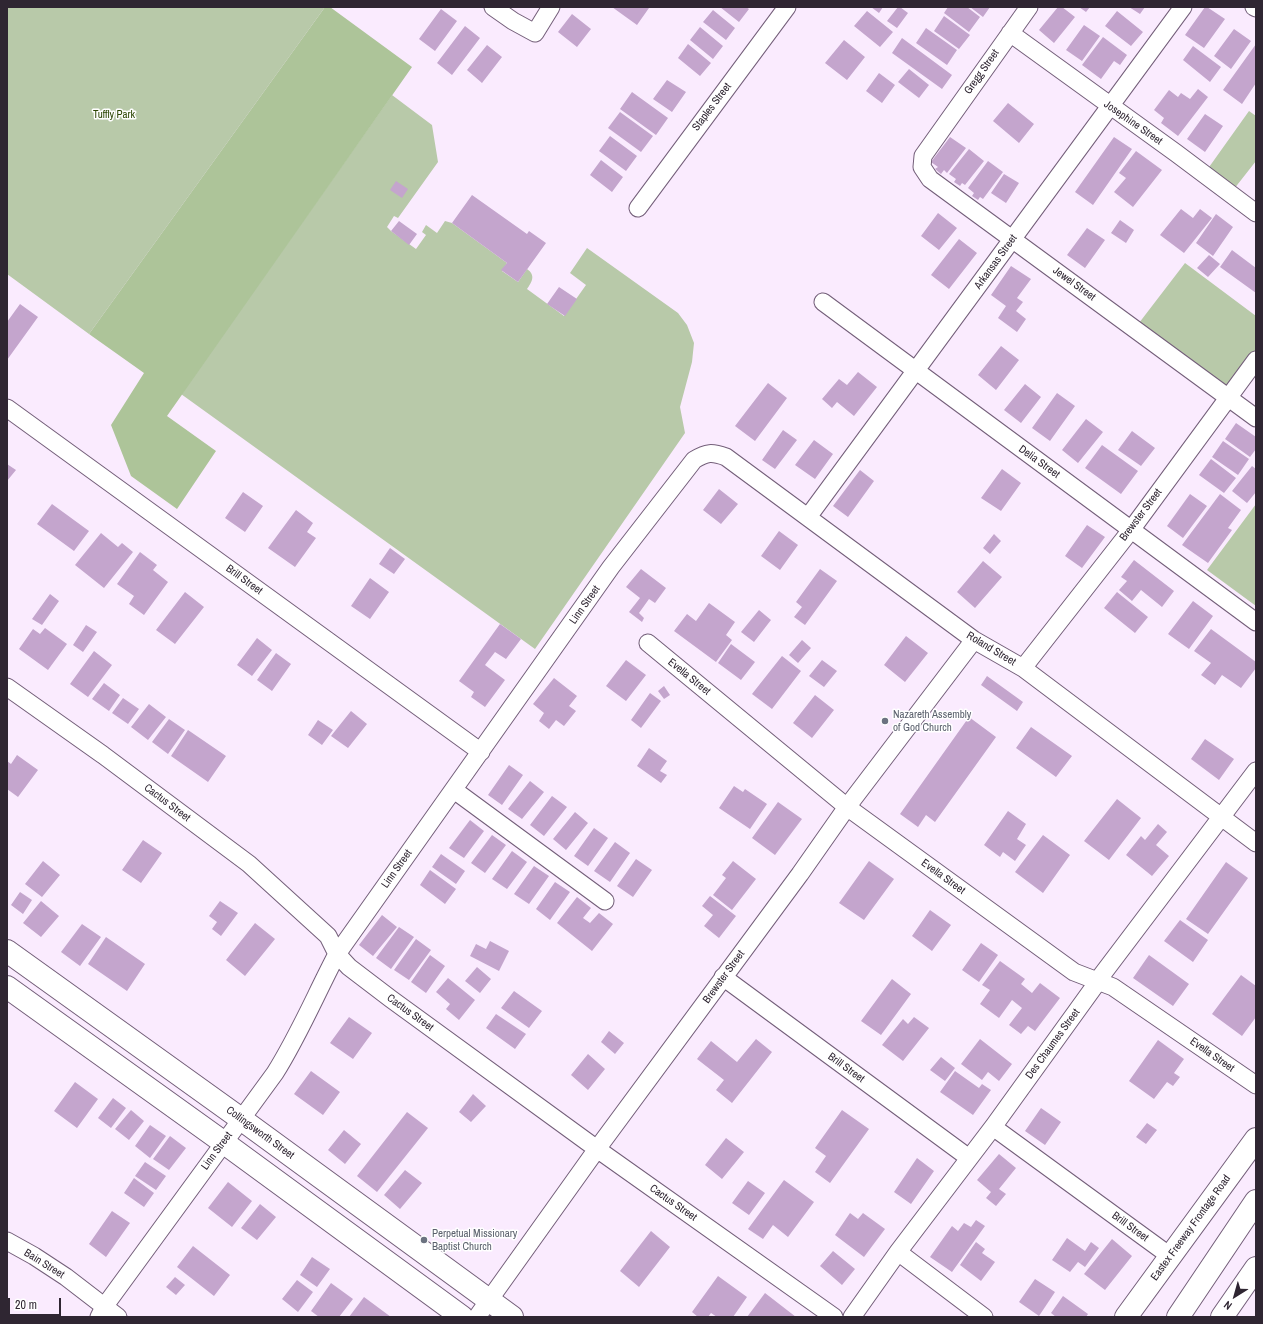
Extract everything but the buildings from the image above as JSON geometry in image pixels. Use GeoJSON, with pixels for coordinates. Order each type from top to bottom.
{"type":"FeatureCollection","features":[{"type":"Feature","properties":{"kind":"main road","name":"Collingsworth Street"},"geometry":{"type":"LineString","coordinates":[[7,951],[241,1119],[483,1309],[512,1317]]}},
{"type":"Feature","properties":{"kind":"main road"},"geometry":{"type":"LineString","coordinates":[[7,987],[224,1142],[462,1317]]}},
{"type":"Feature","properties":{"kind":"main road","name":"Eastex Freeway Frontage Road"},"geometry":{"type":"LineString","coordinates":[[1126,1317],[1256,1140]]}},
{"type":"Feature","properties":{"kind":"main road"},"geometry":{"type":"LineString","coordinates":[[1178,1317],[1256,1201]]}},
{"type":"Feature","properties":{"kind":"main road"},"geometry":{"type":"LineString","coordinates":[[1222,1317],[1256,1268]]}},
{"type":"Feature","properties":{"kind":"street"},"geometry":{"type":"LineString","coordinates":[[493,7],[513,21],[535,33],[551,7]]}},
{"type":"Feature","properties":{"kind":"street","name":"Staples Street"},"geometry":{"type":"LineString","coordinates":[[638,208],[787,7]]}},
{"type":"Feature","properties":{"kind":"street","name":"Gregg Street"},"geometry":{"type":"LineString","coordinates":[[936,137],[1029,7]]}},
{"type":"Feature","properties":{"kind":"street","name":"Arkansas Street"},"geometry":{"type":"LineString","coordinates":[[808,517],[1184,7]]}},
{"type":"Feature","properties":{"kind":"street","name":"Josephine Street"},"geometry":{"type":"LineString","coordinates":[[1010,33],[1256,213]]}},
{"type":"Feature","properties":{"kind":"street","name":"Jewel Street"},"geometry":{"type":"LineString","coordinates":[[936,137],[923,156],[922,168],[930,179],[1256,418]]}},
{"type":"Feature","properties":{"kind":"street","name":"Delia Street"},"geometry":{"type":"LineString","coordinates":[[823,302],[1256,622]]}},
{"type":"Feature","properties":{"kind":"street","name":"Brewster Street"},"geometry":{"type":"LineString","coordinates":[[1023,668],[1131,530],[1256,360]]}},
{"type":"Feature","properties":{"kind":"street","name":"Brill Street"},"geometry":{"type":"LineString","coordinates":[[7,408],[481,752]]}},
{"type":"Feature","properties":{"kind":"street","name":"Linn Street"},"geometry":{"type":"LineString","coordinates":[[101,1312],[287,1054],[337,954],[611,567],[694,460],[704,454],[715,453],[726,457]]}},
{"type":"Feature","properties":{"kind":"street","name":"Roland Street"},"geometry":{"type":"LineString","coordinates":[[726,457],[974,640],[1023,668],[1256,842]]}},
{"type":"Feature","properties":{"kind":"street","name":"Brewster Street"},"geometry":{"type":"LineString","coordinates":[[483,1309],[597,1148],[800,874],[847,807],[974,640]]}},
{"type":"Feature","properties":{"kind":"street","name":"Evella Street"},"geometry":{"type":"LineString","coordinates":[[648,643],[847,807],[1074,972],[1113,987],[1256,1085]]}},
{"type":"Feature","properties":{"kind":"street","name":"Cactus Street"},"geometry":{"type":"LineString","coordinates":[[7,687],[249,864],[328,936],[337,954],[348,967],[597,1148],[834,1317]]}},
{"type":"Feature","properties":{"kind":"street","name":"Des Chaumes Street"},"geometry":{"type":"LineString","coordinates":[[852,1317],[898,1252],[1090,994],[1098,980],[1256,771]]}},
{"type":"Feature","properties":{"kind":"street"},"geometry":{"type":"LineString","coordinates":[[454,790],[605,901]]}},
{"type":"Feature","properties":{"kind":"street","name":"Brill Street"},"geometry":{"type":"LineString","coordinates":[[723,978],[969,1158]]}},
{"type":"Feature","properties":{"kind":"street","name":"Brill Street"},"geometry":{"type":"LineString","coordinates":[[992,1127],[1170,1256]]}},
{"type":"Feature","properties":{"kind":"street","name":"Bain Street"},"geometry":{"type":"LineString","coordinates":[[7,1241],[34,1256],[66,1277],[101,1312],[118,1317]]}},
{"type":"Feature","properties":{"kind":"street"},"geometry":{"type":"LineString","coordinates":[[898,1252],[984,1317]]}},
{"type":"Feature","properties":{"kind":"green space","name":"Tuffly Park"},"geometry":{"type":"Polygon","coordinates":[[[7,7],[325,7],[89,334],[7,274],[7,7]]]}},
{"type":"Feature","properties":{"kind":"green space"},"geometry":{"type":"Polygon","coordinates":[[[325,7],[330,7],[412,67],[167,416],[216,451],[177,509],[131,476],[111,425],[144,373],[89,334],[325,7]]]}},
{"type":"Feature","properties":{"kind":"green space"},"geometry":{"type":"Polygon","coordinates":[[[392,95],[432,125],[438,162],[398,218],[394,216],[387,227],[391,231],[416,249],[426,235],[422,232],[426,225],[437,233],[445,221],[452,223],[507,263],[502,271],[518,282],[527,269],[530,271],[532,274],[532,279],[527,289],[564,316],[586,285],[570,273],[587,248],[678,313],[687,325],[694,343],[692,362],[680,407],[685,433],[535,649],[181,394],[392,95]]]}},
{"type":"Feature","properties":{"kind":"green space"},"geometry":{"type":"Polygon","coordinates":[[[1249,111],[1256,116],[1256,161],[1234,189],[1207,170],[1249,111]]]}},
{"type":"Feature","properties":{"kind":"green space"},"geometry":{"type":"Polygon","coordinates":[[[1185,263],[1256,316],[1256,349],[1229,384],[1225,386],[1139,323],[1185,263]]]}},
{"type":"Feature","properties":{"kind":"green space"},"geometry":{"type":"Polygon","coordinates":[[[1256,504],[1256,606],[1207,570],[1256,504]]]}},
{"type":"Feature","properties":{"kind":"place","name":"Nazareth Assembly of God Church"},"geometry":{"type":"Point","coordinates":[885,721]}},
{"type":"Feature","properties":{"kind":"place","name":"Perpetual Missionary Baptist Church"},"geometry":{"type":"Point","coordinates":[424,1240]}}]}
